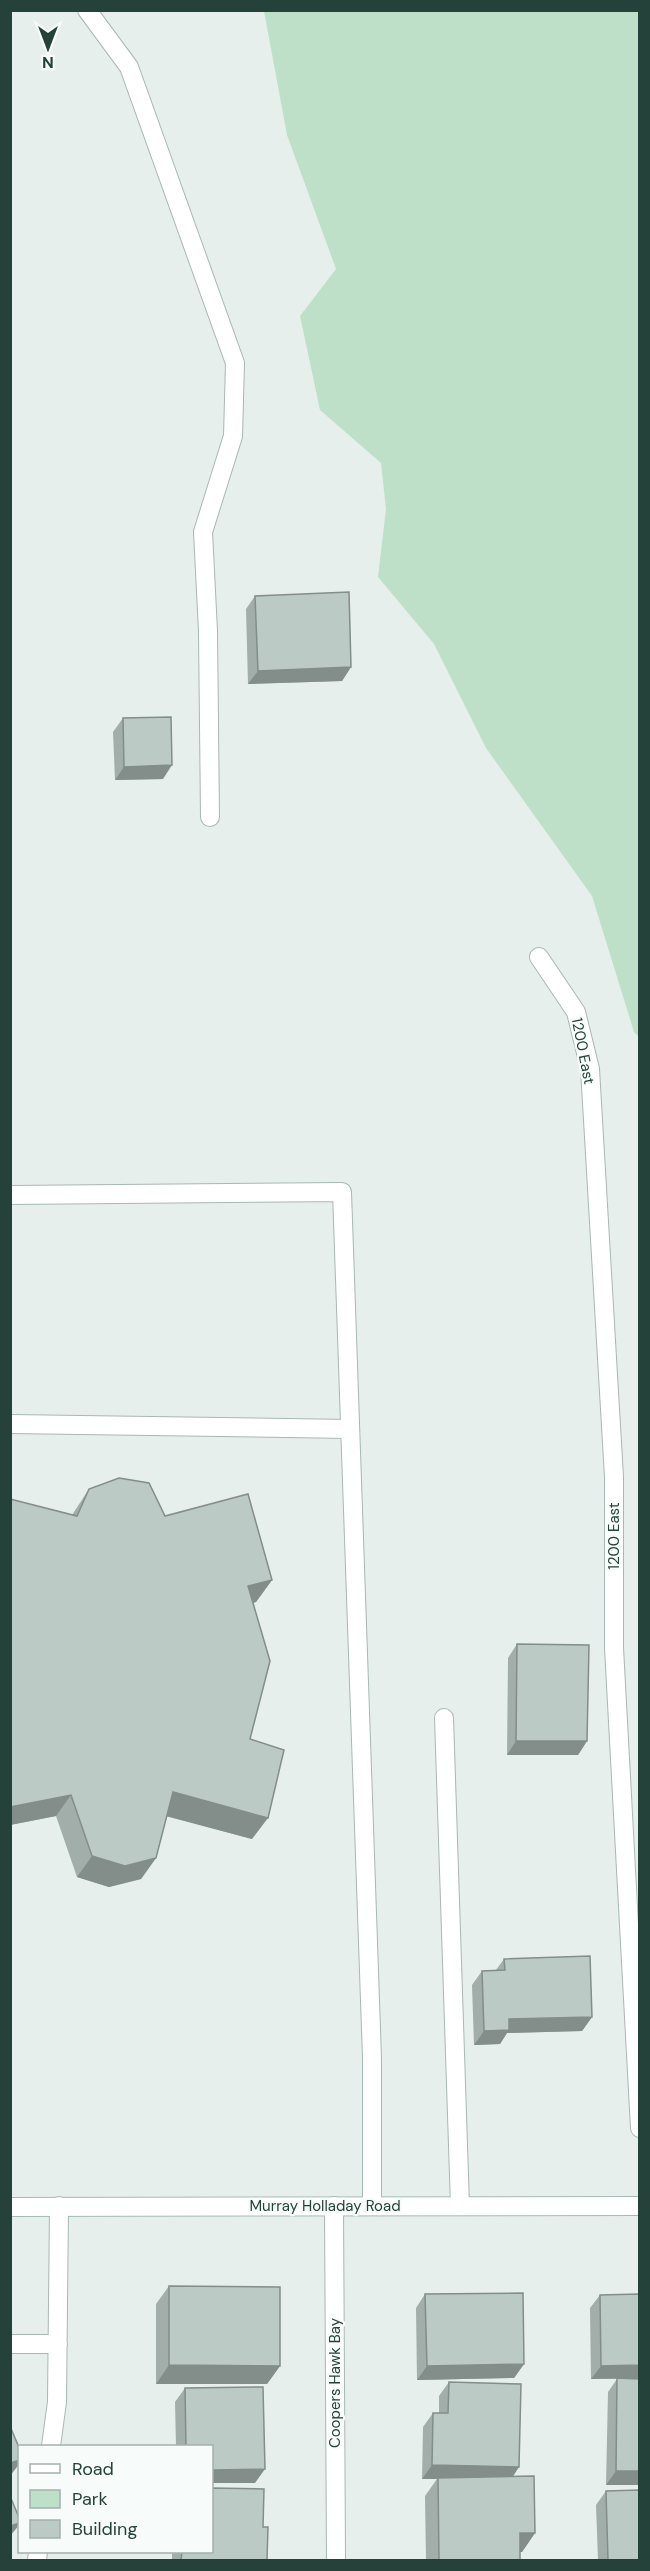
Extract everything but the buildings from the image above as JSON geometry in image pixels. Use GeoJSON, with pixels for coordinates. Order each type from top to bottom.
{"type":"FeatureCollection","features":[{"type":"Feature","properties":{"kind":"street"},"geometry":{"type":"LineString","coordinates":[[87,10],[129,67],[235,363],[233,436],[203,532],[208,631],[210,817]]}},
{"type":"Feature","properties":{"kind":"street","name":"1200 East"},"geometry":{"type":"LineString","coordinates":[[539,957],[576,1012],[590,1069],[614,1477],[614,1648],[639,2128]]}},
{"type":"Feature","properties":{"kind":"street"},"geometry":{"type":"LineString","coordinates":[[10,1195],[342,1192],[372,2058],[372,2206]]}},
{"type":"Feature","properties":{"kind":"street"},"geometry":{"type":"LineString","coordinates":[[10,1424],[350,1429]]}},
{"type":"Feature","properties":{"kind":"street"},"geometry":{"type":"LineString","coordinates":[[444,1718],[460,2206]]}},
{"type":"Feature","properties":{"kind":"street"},"geometry":{"type":"LineString","coordinates":[[51,2445],[57,2402],[59,2206]]}},
{"type":"Feature","properties":{"kind":"street","name":"Coopers Hawk Bay"},"geometry":{"type":"LineString","coordinates":[[334,2206],[336,2560]]}},
{"type":"Feature","properties":{"kind":"street","name":"Murray Holladay Road"},"geometry":{"type":"LineString","coordinates":[[10,2207],[639,2206]]}},
{"type":"Feature","properties":{"kind":"street"},"geometry":{"type":"LineString","coordinates":[[10,2344],[58,2344]]}},
{"type":"Feature","properties":{"kind":"green space"},"geometry":{"type":"Polygon","coordinates":[[[264,11],[639,11],[639,1037],[634,1032],[592,896],[486,748],[434,644],[378,577],[386,509],[381,463],[320,410],[300,316],[336,269],[287,135],[264,11]]]}}]}
